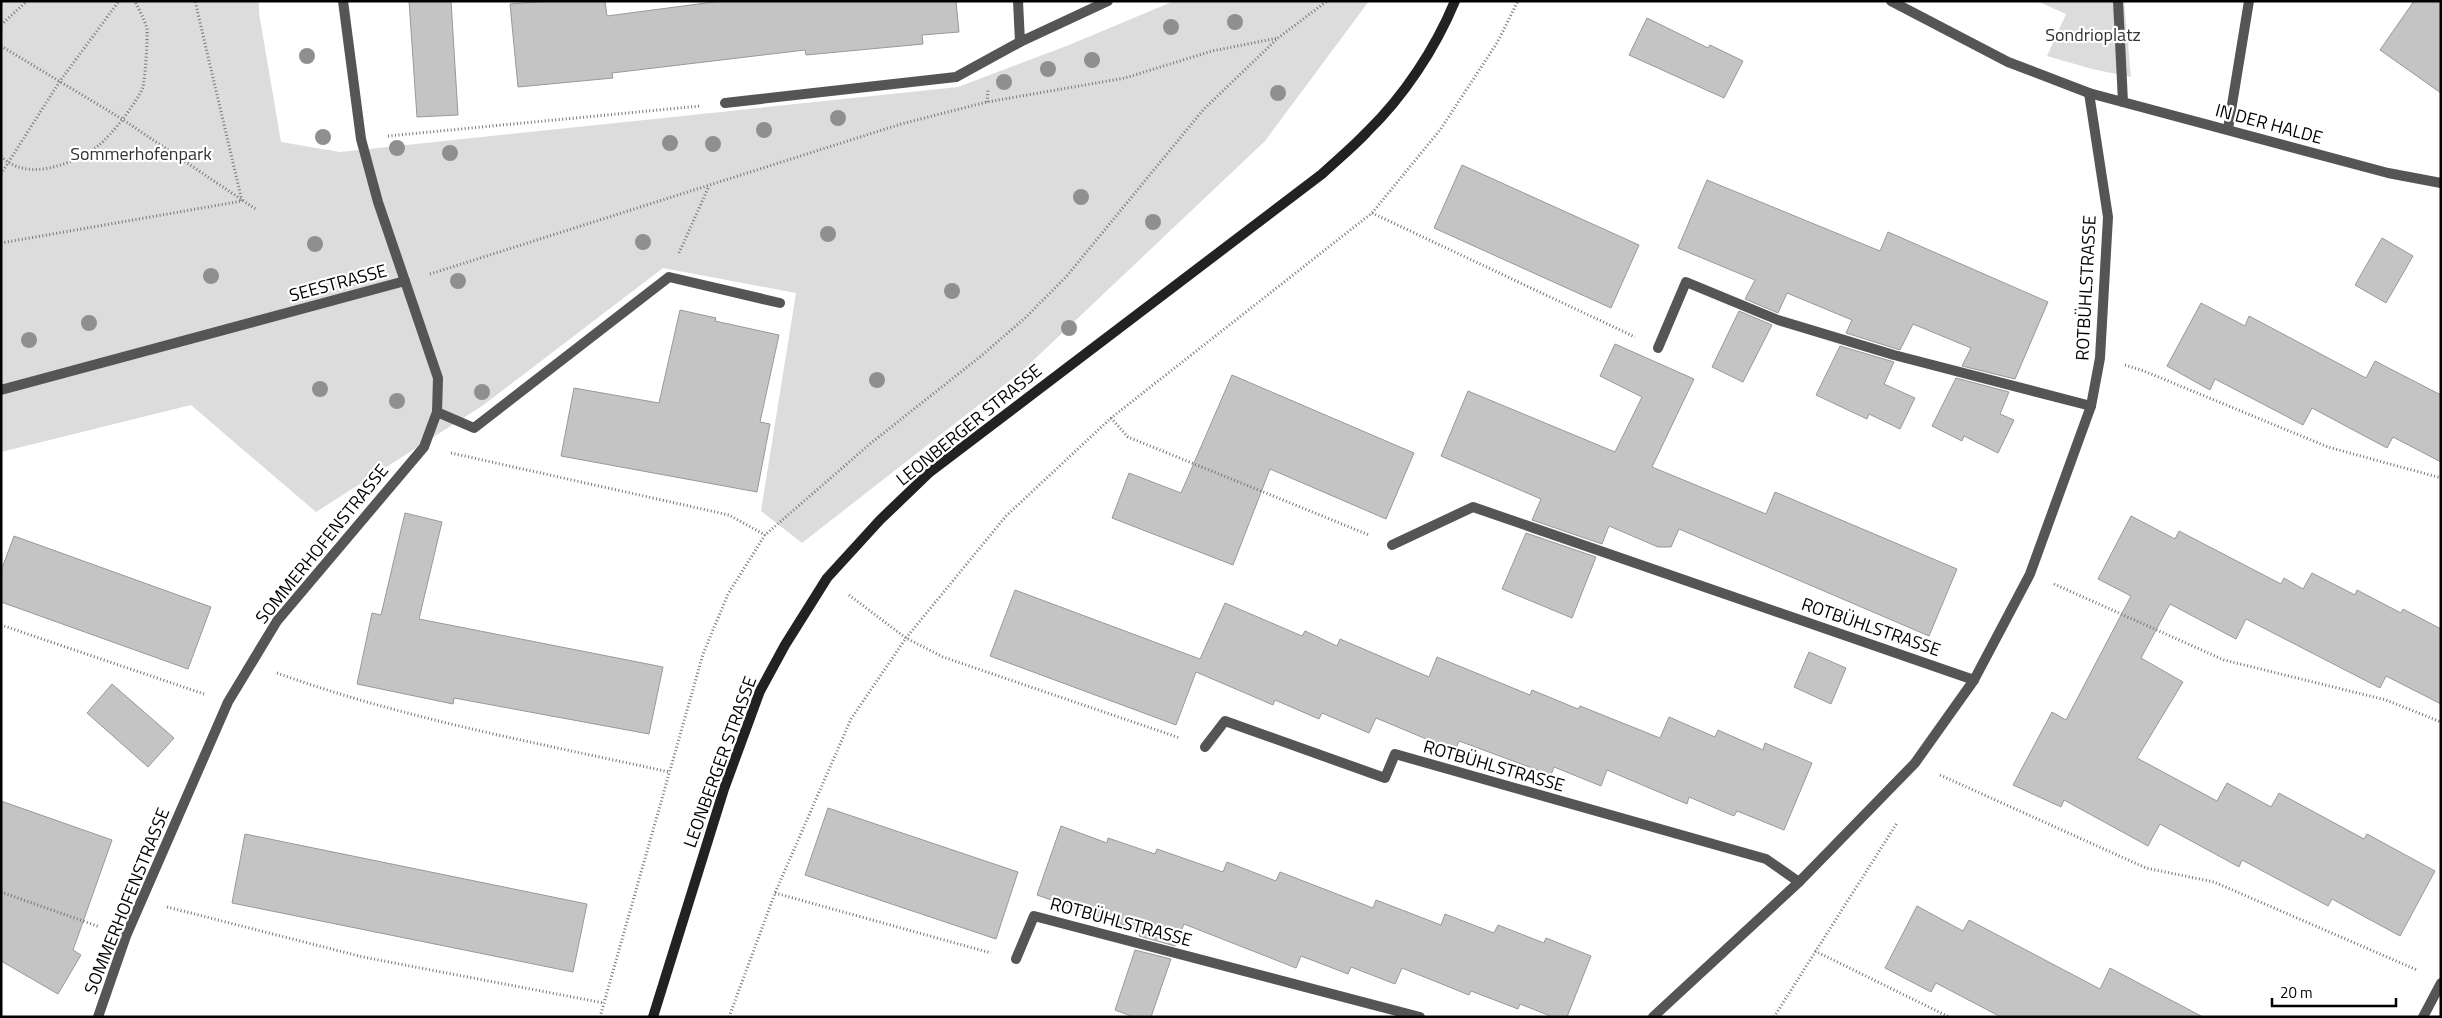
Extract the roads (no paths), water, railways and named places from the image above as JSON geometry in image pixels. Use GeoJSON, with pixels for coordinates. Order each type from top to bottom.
{"type":"FeatureCollection","features":[{"type":"Feature","properties":{"kind":"main road","name":"LEONBERGER STRASSE"},"geometry":{"type":"LineString","coordinates":[[653,1017],[724,789],[760,691],[785,645],[828,578],[880,520],[930,472],[1322,174],[1368,132],[1404,89],[1444,26],[1455,1]]}},
{"type":"Feature","properties":{"kind":"street","name":"SEESTRASSE"},"geometry":{"type":"LineString","coordinates":[[1,390],[405,281],[378,202],[361,139],[343,1]]}},
{"type":"Feature","properties":{"kind":"street"},"geometry":{"type":"LineString","coordinates":[[1018,1],[1020,42]]}},
{"type":"Feature","properties":{"kind":"street"},"geometry":{"type":"LineString","coordinates":[[725,103],[956,77],[1020,42],[1108,1]]}},
{"type":"Feature","properties":{"kind":"street"},"geometry":{"type":"LineString","coordinates":[[1891,1],[2008,62],[2089,93]]}},
{"type":"Feature","properties":{"kind":"street"},"geometry":{"type":"LineString","coordinates":[[2118,1],[2123,102]]}},
{"type":"Feature","properties":{"kind":"street"},"geometry":{"type":"LineString","coordinates":[[2228,129],[2249,1]]}},
{"type":"Feature","properties":{"kind":"street","name":"IN DER HALDE"},"geometry":{"type":"LineString","coordinates":[[2089,93],[2388,173],[2441,183]]}},
{"type":"Feature","properties":{"kind":"street","name":"ROTBÜHLSTRASSE"},"geometry":{"type":"LineString","coordinates":[[1653,1017],[1799,882],[1915,763],[1974,680],[2030,574],[2091,406],[2100,358],[2108,217],[2089,93]]}},
{"type":"Feature","properties":{"kind":"street"},"geometry":{"type":"LineString","coordinates":[[437,412],[474,428],[669,277],[780,303]]}},
{"type":"Feature","properties":{"kind":"street","name":"SOMMERHOFENSTRASSE"},"geometry":{"type":"LineString","coordinates":[[98,1017],[126,936],[228,702],[278,620],[424,447],[437,412],[438,378],[405,281]]}},
{"type":"Feature","properties":{"kind":"street"},"geometry":{"type":"LineString","coordinates":[[1658,348],[1686,282],[1778,320],[1894,355],[2091,406]]}},
{"type":"Feature","properties":{"kind":"street","name":"ROTBÜHLSTRASSE"},"geometry":{"type":"LineString","coordinates":[[1392,545],[1473,507],[1974,680]]}},
{"type":"Feature","properties":{"kind":"street","name":"ROTBÜHLSTRASSE"},"geometry":{"type":"LineString","coordinates":[[1205,746],[1225,721],[1384,778],[1395,754],[1766,860],[1799,882]]}},
{"type":"Feature","properties":{"kind":"street","name":"ROTBÜHLSTRASSE"},"geometry":{"type":"LineString","coordinates":[[1016,960],[1034,916],[1420,1017]]}},
{"type":"Feature","properties":{"kind":"street"},"geometry":{"type":"LineString","coordinates":[[2423,1017],[2441,983]]}},
{"type":"Feature","properties":{"kind":"park label","name":"Sondrioplatz"},"geometry":{"type":"Point","coordinates":[2093,35]}},
{"type":"Feature","properties":{"kind":"park label","name":"Sommerhofenpark"},"geometry":{"type":"Point","coordinates":[141,154]}}]}
